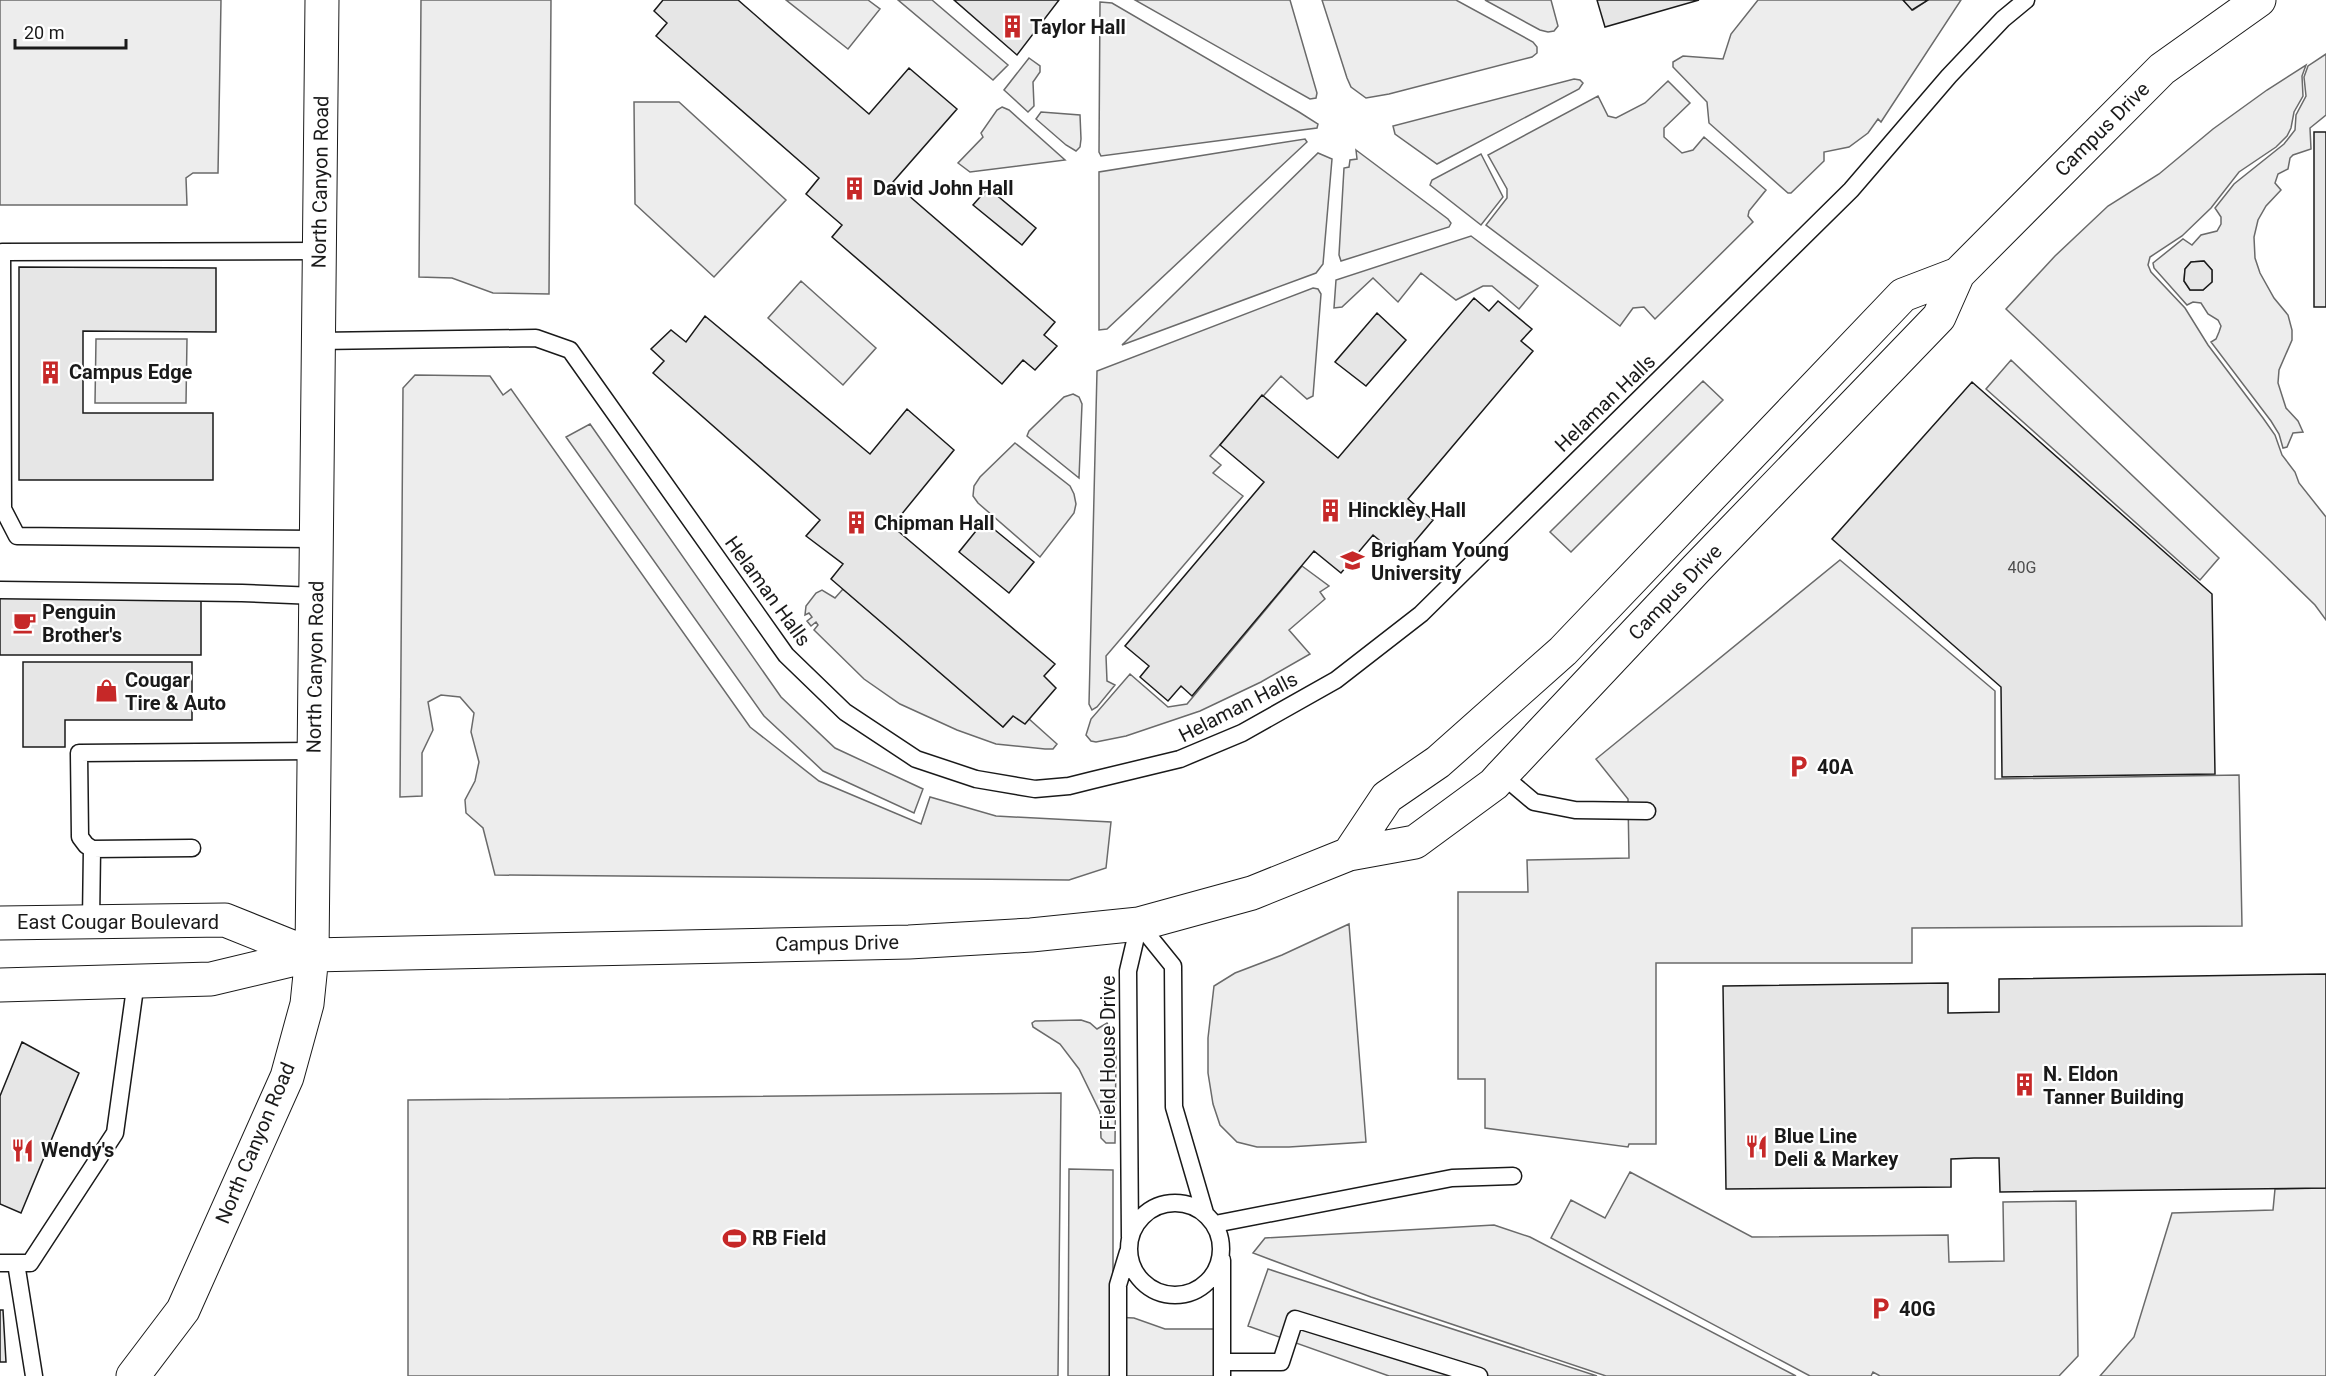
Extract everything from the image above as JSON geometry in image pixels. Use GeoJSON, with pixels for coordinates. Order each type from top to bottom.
{"type":"FeatureCollection","features":[{"type":"Feature","properties":{"kind":"main road","name":"North Canyon Road"},"geometry":{"type":"LineString","coordinates":[[134,1376],[183,1310],[287,1077],[307,1004],[312,955],[322,0]]}},
{"type":"Feature","properties":{"kind":"main road","name":"Campus Drive"},"geometry":{"type":"LineString","coordinates":[[312,955],[909,942],[1031,935],[1139,924],[1252,893],[1350,854],[1415,842],[1494,784],[1680,586],[1939,318],[1958,274],[2162,69],[2259,0]]}},
{"type":"Feature","properties":{"kind":"main road","name":"Campus Drive"},"geometry":{"type":"LineString","coordinates":[[1350,854],[1387,797],[1437,762],[1563,651],[1903,295],[1958,274]]}},
{"type":"Feature","properties":{"kind":"main road","name":"East Cougar Boulevard"},"geometry":{"type":"LineString","coordinates":[[0,923],[225,920],[312,955]]}},
{"type":"Feature","properties":{"kind":"main road"},"geometry":{"type":"LineString","coordinates":[[0,985],[211,979],[312,955]]}},
{"type":"Feature","properties":{"kind":"lane"},"geometry":{"type":"LineString","coordinates":[[2003,19],[2006,0]]}},
{"type":"Feature","properties":{"kind":"lane","name":"Helaman Halls"},"geometry":{"type":"LineString","coordinates":[[318,341],[536,338],[570,350],[786,655],[845,712],[916,759],[976,779],[1035,789],[1069,786],[1180,759],[1242,733],[1336,680],[1421,614],[1851,190],[1949,76],[2003,19],[2026,0]]}},
{"type":"Feature","properties":{"kind":"lane"},"geometry":{"type":"LineString","coordinates":[[315,539],[17,536],[3,508],[2,252],[319,251]]}},
{"type":"Feature","properties":{"kind":"lane"},"geometry":{"type":"LineString","coordinates":[[0,590],[316,596]]}},
{"type":"Feature","properties":{"kind":"lane"},"geometry":{"type":"LineString","coordinates":[[192,848],[92,849],[86,845],[80,837],[80,753],[314,751]]}},
{"type":"Feature","properties":{"kind":"lane"},"geometry":{"type":"LineString","coordinates":[[1502,775],[1534,802],[1575,810],[1647,811]]}},
{"type":"Feature","properties":{"kind":"lane"},"geometry":{"type":"LineString","coordinates":[[91,921],[92,849]]}},
{"type":"Feature","properties":{"kind":"lane"},"geometry":{"type":"LineString","coordinates":[[1139,924],[1173,966],[1174,1107],[1210,1218],[1221,1238],[1222,1369],[1281,1362],[1295,1319],[1479,1376]]}},
{"type":"Feature","properties":{"kind":"lane","name":"Field House Drive"},"geometry":{"type":"LineString","coordinates":[[1118,1376],[1118,1285],[1129,1244],[1128,971],[1139,924]]}},
{"type":"Feature","properties":{"kind":"lane"},"geometry":{"type":"LineString","coordinates":[[34,1376],[8,1263],[30,1263],[115,1133],[136,981]]}},
{"type":"Feature","properties":{"kind":"lane"},"geometry":{"type":"LineString","coordinates":[[1221,1253],[1217,1270],[1209,1280],[1197,1289],[1183,1294],[1168,1294],[1153,1289],[1141,1280],[1132,1267],[1129,1244],[1137,1222],[1148,1211],[1161,1204],[1177,1202],[1192,1205],[1210,1218],[1452,1178],[1513,1176]]}},
{"type":"Feature","properties":{"kind":"shaded area"},"geometry":{"type":"Polygon","coordinates":[[[0,0],[221,0],[218,173],[193,173],[186,178],[187,205],[0,205],[0,0]]]}},
{"type":"Feature","properties":{"kind":"shaded area"},"geometry":{"type":"Polygon","coordinates":[[[421,0],[551,0],[549,294],[493,293],[452,278],[419,277],[421,0]]]}},
{"type":"Feature","properties":{"kind":"shaded area"},"geometry":{"type":"Polygon","coordinates":[[[786,0],[868,0],[880,9],[848,49],[786,0]]]}},
{"type":"Feature","properties":{"kind":"shaded area"},"geometry":{"type":"Polygon","coordinates":[[[898,0],[932,0],[1008,65],[993,80],[898,0]]]}},
{"type":"Feature","properties":{"kind":"shaded area"},"geometry":{"type":"Polygon","coordinates":[[[1135,0],[1290,0],[1317,93],[1316,98],[1310,99],[1135,0]]]}},
{"type":"Feature","properties":{"kind":"shaded area"},"geometry":{"type":"Polygon","coordinates":[[[1322,0],[1456,0],[1533,42],[1537,47],[1537,53],[1532,57],[1366,98],[1351,87],[1322,0]]]}},
{"type":"Feature","properties":{"kind":"shaded area"},"geometry":{"type":"Polygon","coordinates":[[[1485,0],[1551,0],[1558,26],[1554,31],[1540,30],[1485,0]]]}},
{"type":"Feature","properties":{"kind":"shaded area"},"geometry":{"type":"Polygon","coordinates":[[[1758,0],[1903,0],[1913,10],[1928,0],[1961,0],[1881,122],[1878,119],[1868,133],[1849,147],[1824,152],[1824,161],[1791,193],[1788,193],[1709,123],[1707,102],[1673,67],[1673,62],[1683,56],[1723,59],[1731,34],[1758,0]]]}},
{"type":"Feature","properties":{"kind":"shaded area"},"geometry":{"type":"Polygon","coordinates":[[[1100,2],[1112,3],[1299,112],[1318,124],[1317,128],[1101,156],[1099,152],[1100,2]]]}},
{"type":"Feature","properties":{"kind":"shaded area"},"geometry":{"type":"Polygon","coordinates":[[[2326,54],[2326,115],[2310,128],[2311,149],[2293,155],[2290,158],[2288,169],[2278,174],[2275,183],[2281,190],[2266,206],[2258,220],[2254,237],[2255,258],[2260,273],[2274,298],[2288,315],[2292,330],[2292,340],[2279,370],[2278,383],[2286,408],[2298,421],[2303,432],[2293,433],[2287,447],[2283,448],[2279,434],[2271,421],[2211,342],[2216,339],[2221,326],[2218,320],[2208,314],[2201,303],[2193,302],[2187,305],[2154,268],[2153,263],[2183,239],[2192,245],[2201,235],[2217,231],[2221,224],[2221,217],[2215,208],[2234,184],[2284,144],[2295,130],[2296,115],[2306,96],[2304,77],[2308,66],[2326,54]],[[2204,261],[2191,262],[2185,269],[2184,281],[2190,290],[2203,290],[2212,282],[2212,270],[2204,261]]]}},
{"type":"Feature","properties":{"kind":"shaded area"},"geometry":{"type":"Polygon","coordinates":[[[1029,58],[1040,66],[1040,72],[1033,82],[1034,106],[1028,112],[1004,90],[1029,58]]]}},
{"type":"Feature","properties":{"kind":"shaded area"},"geometry":{"type":"Polygon","coordinates":[[[2306,65],[2302,76],[2303,96],[2294,112],[2287,136],[2276,147],[2239,172],[2211,208],[2182,236],[2150,257],[2148,265],[2151,272],[2185,308],[2208,345],[2263,418],[2275,435],[2282,455],[2295,472],[2299,483],[2326,517],[2326,620],[2315,605],[2267,558],[2006,309],[2055,256],[2108,206],[2159,174],[2213,129],[2306,65]]]}},
{"type":"Feature","properties":{"kind":"shaded area"},"geometry":{"type":"Polygon","coordinates":[[[1574,79],[1583,83],[1579,89],[1437,164],[1395,134],[1393,126],[1574,79]]]}},
{"type":"Feature","properties":{"kind":"shaded area"},"geometry":{"type":"Polygon","coordinates":[[[1668,81],[1690,103],[1664,128],[1664,137],[1682,153],[1693,150],[1704,137],[1766,190],[1749,211],[1748,216],[1753,222],[1655,319],[1644,307],[1633,308],[1620,326],[1486,225],[1507,198],[1507,189],[1488,155],[1598,96],[1608,116],[1616,118],[1645,103],[1668,81]]]}},
{"type":"Feature","properties":{"kind":"shaded area"},"geometry":{"type":"Polygon","coordinates":[[[634,102],[679,102],[786,200],[714,277],[635,204],[634,102]]]}},
{"type":"Feature","properties":{"kind":"shaded area"},"geometry":{"type":"Polygon","coordinates":[[[1002,107],[1009,110],[1065,160],[970,172],[958,163],[983,137],[981,133],[997,110],[1002,107]]]}},
{"type":"Feature","properties":{"kind":"shaded area"},"geometry":{"type":"Polygon","coordinates":[[[1041,112],[1080,115],[1081,139],[1080,147],[1076,151],[1036,119],[1041,112]]]}},
{"type":"Feature","properties":{"kind":"shaded area"},"geometry":{"type":"Polygon","coordinates":[[[1305,139],[1307,142],[1107,329],[1099,330],[1099,172],[1305,139]]]}},
{"type":"Feature","properties":{"kind":"shaded area"},"geometry":{"type":"Polygon","coordinates":[[[1356,150],[1448,219],[1451,223],[1449,227],[1341,261],[1339,255],[1344,168],[1349,167],[1350,160],[1357,159],[1356,150]]]}},
{"type":"Feature","properties":{"kind":"shaded area"},"geometry":{"type":"Polygon","coordinates":[[[1318,153],[1332,159],[1323,264],[1316,273],[1122,345],[1318,153]]]}},
{"type":"Feature","properties":{"kind":"shaded area"},"geometry":{"type":"Polygon","coordinates":[[[1481,154],[1503,197],[1481,225],[1430,185],[1432,180],[1481,154]]]}},
{"type":"Feature","properties":{"kind":"shaded area"},"geometry":{"type":"Polygon","coordinates":[[[1471,236],[1538,286],[1519,309],[1492,286],[1483,286],[1456,300],[1421,273],[1398,302],[1373,278],[1342,307],[1334,308],[1336,280],[1471,236]]]}},
{"type":"Feature","properties":{"kind":"shaded area"},"geometry":{"type":"Polygon","coordinates":[[[801,281],[876,348],[843,385],[768,318],[801,281]]]}},
{"type":"Feature","properties":{"kind":"shaded area"},"geometry":{"type":"Polygon","coordinates":[[[1313,288],[1318,289],[1321,294],[1313,396],[1307,399],[1281,376],[1210,456],[1221,465],[1213,473],[1243,496],[1106,656],[1107,681],[1115,685],[1092,710],[1089,704],[1097,371],[1313,288]]]}},
{"type":"Feature","properties":{"kind":"shaded area"},"geometry":{"type":"Polygon","coordinates":[[[96,339],[187,339],[186,403],[95,403],[96,339]]]}},
{"type":"Feature","properties":{"kind":"shaded area"},"geometry":{"type":"Polygon","coordinates":[[[2011,360],[2219,558],[2200,580],[1986,389],[2011,360]]]}},
{"type":"Feature","properties":{"kind":"shaded area"},"geometry":{"type":"Polygon","coordinates":[[[415,375],[490,376],[503,395],[511,389],[750,727],[819,781],[921,824],[930,797],[996,816],[1111,822],[1106,868],[1069,880],[495,875],[483,828],[466,813],[465,800],[475,781],[479,762],[471,732],[474,713],[460,697],[441,695],[428,702],[433,730],[422,753],[422,796],[400,797],[403,388],[415,375]]]}},
{"type":"Feature","properties":{"kind":"shaded area"},"geometry":{"type":"Polygon","coordinates":[[[1703,381],[1723,400],[1571,552],[1550,532],[1703,381]]]}},
{"type":"Feature","properties":{"kind":"shaded area"},"geometry":{"type":"Polygon","coordinates":[[[1073,394],[1079,397],[1082,404],[1079,478],[1027,436],[1029,431],[1064,397],[1073,394]]]}},
{"type":"Feature","properties":{"kind":"shaded area"},"geometry":{"type":"Polygon","coordinates":[[[590,424],[781,697],[835,748],[923,789],[914,813],[823,771],[764,716],[566,437],[590,424]]]}},
{"type":"Feature","properties":{"kind":"shaded area"},"geometry":{"type":"Polygon","coordinates":[[[1015,443],[1070,486],[1074,494],[1076,504],[1074,513],[1040,557],[978,503],[973,496],[974,486],[980,477],[1015,443]]]}},
{"type":"Feature","properties":{"kind":"shaded area","name":"40A"},"geometry":{"type":"Polygon","coordinates":[[[1840,560],[1995,691],[1995,779],[2239,775],[2242,926],[1912,928],[1912,963],[1656,963],[1656,1144],[1629,1144],[1628,1147],[1485,1128],[1485,1079],[1458,1079],[1458,892],[1528,892],[1527,860],[1629,858],[1628,799],[1596,759],[1840,560]]]}},
{"type":"Feature","properties":{"kind":"shaded area"},"geometry":{"type":"Polygon","coordinates":[[[1302,566],[1329,586],[1320,592],[1325,599],[1289,630],[1310,654],[1261,682],[1200,711],[1126,736],[1096,742],[1091,741],[1086,735],[1091,719],[1130,674],[1168,707],[1187,704],[1302,566]]]}},
{"type":"Feature","properties":{"kind":"shaded area"},"geometry":{"type":"Polygon","coordinates":[[[843,589],[1003,727],[1013,716],[1029,719],[1057,744],[1053,749],[1045,749],[996,744],[957,730],[900,704],[864,679],[814,630],[818,625],[816,622],[811,626],[807,621],[812,617],[809,613],[805,615],[806,606],[816,593],[822,590],[835,598],[843,589]]]}},
{"type":"Feature","properties":{"kind":"shaded area"},"geometry":{"type":"Polygon","coordinates":[[[1349,924],[1366,1142],[1257,1147],[1237,1142],[1220,1125],[1213,1104],[1208,1073],[1208,1038],[1214,986],[1235,973],[1282,955],[1349,924]]]}},
{"type":"Feature","properties":{"kind":"shaded area"},"geometry":{"type":"Polygon","coordinates":[[[1081,1020],[1097,1029],[1107,1023],[1114,1036],[1116,1054],[1115,1143],[1106,1143],[1101,1138],[1100,1112],[1079,1069],[1060,1044],[1033,1027],[1032,1023],[1035,1021],[1081,1020]]]}},
{"type":"Feature","properties":{"kind":"shaded area","name":"RB Field"},"geometry":{"type":"Polygon","coordinates":[[[1061,1093],[1058,1376],[408,1376],[408,1100],[1061,1093]]]}},
{"type":"Feature","properties":{"kind":"shaded area"},"geometry":{"type":"Polygon","coordinates":[[[1069,1169],[1113,1170],[1113,1317],[1134,1318],[1165,1329],[1228,1329],[1228,1376],[1068,1376],[1069,1169]]]}},
{"type":"Feature","properties":{"kind":"shaded area","name":"40G"},"geometry":{"type":"Polygon","coordinates":[[[1630,1172],[1752,1237],[1948,1235],[1949,1262],[2004,1261],[2003,1202],[2076,1201],[2078,1356],[2059,1376],[1880,1376],[1873,1372],[1871,1376],[1810,1376],[1551,1238],[1571,1200],[1605,1218],[1630,1172]]]}},
{"type":"Feature","properties":{"kind":"shaded area"},"geometry":{"type":"Polygon","coordinates":[[[2326,1188],[2326,1376],[2100,1376],[2134,1337],[2172,1213],[2273,1210],[2275,1189],[2326,1188]]]}},
{"type":"Feature","properties":{"kind":"shaded area"},"geometry":{"type":"Polygon","coordinates":[[[1494,1225],[1530,1237],[1796,1376],[1606,1376],[1371,1297],[1253,1253],[1265,1238],[1494,1225]]]}},
{"type":"Feature","properties":{"kind":"shaded area"},"geometry":{"type":"Polygon","coordinates":[[[1268,1269],[1597,1376],[1389,1376],[1248,1326],[1268,1269]]]}},
{"type":"Feature","properties":{"kind":"building","name":"David John Hall"},"geometry":{"type":"Polygon","coordinates":[[[663,0],[738,0],[869,114],[909,68],[957,109],[893,182],[1055,322],[1044,335],[1057,346],[1035,370],[1023,360],[1002,384],[832,237],[842,225],[806,194],[819,178],[656,36],[667,23],[654,11],[663,0]]]}},
{"type":"Feature","properties":{"kind":"building","name":"Taylor Hall"},"geometry":{"type":"Polygon","coordinates":[[[954,0],[1059,0],[1017,55],[954,0]]]}},
{"type":"Feature","properties":{"kind":"building"},"geometry":{"type":"Polygon","coordinates":[[[1597,0],[1699,0],[1605,27],[1597,0]]]}},
{"type":"Feature","properties":{"kind":"building"},"geometry":{"type":"Polygon","coordinates":[[[1903,0],[1928,0],[1912,10],[1903,0]]]}},
{"type":"Feature","properties":{"kind":"building"},"geometry":{"type":"Polygon","coordinates":[[[2314,132],[2326,132],[2326,307],[2314,307],[2314,132]]]}},
{"type":"Feature","properties":{"kind":"building"},"geometry":{"type":"Polygon","coordinates":[[[988,188],[1036,228],[1022,245],[973,205],[988,188]]]}},
{"type":"Feature","properties":{"kind":"building"},"geometry":{"type":"Polygon","coordinates":[[[2204,261],[2212,270],[2212,282],[2203,290],[2190,290],[2184,281],[2185,269],[2191,262],[2204,261]]]}},
{"type":"Feature","properties":{"kind":"building","name":"Campus Edge"},"geometry":{"type":"Polygon","coordinates":[[[19,267],[216,268],[216,332],[83,331],[83,413],[213,413],[213,480],[19,480],[19,267]]]}},
{"type":"Feature","properties":{"kind":"building","name":"Hinckley Hall"},"geometry":{"type":"Polygon","coordinates":[[[1474,298],[1489,311],[1498,301],[1532,329],[1521,341],[1533,351],[1408,499],[1433,520],[1401,558],[1373,535],[1341,573],[1314,551],[1192,696],[1181,686],[1168,701],[1140,677],[1149,666],[1125,646],[1264,482],[1220,445],[1262,395],[1338,458],[1474,298]]]}},
{"type":"Feature","properties":{"kind":"building"},"geometry":{"type":"Polygon","coordinates":[[[1377,313],[1406,340],[1366,386],[1335,362],[1377,313]]]}},
{"type":"Feature","properties":{"kind":"building","name":"Chipman Hall"},"geometry":{"type":"Polygon","coordinates":[[[705,316],[870,454],[907,409],[954,450],[892,526],[1055,664],[1044,676],[1056,688],[1025,724],[1013,716],[1003,727],[831,579],[843,564],[806,536],[820,520],[653,373],[664,361],[651,349],[671,330],[686,342],[705,316]]]}},
{"type":"Feature","properties":{"kind":"building"},"geometry":{"type":"Polygon","coordinates":[[[1972,382],[2212,594],[2215,774],[2002,777],[2001,687],[1832,539],[1972,382]]]}},
{"type":"Feature","properties":{"kind":"building"},"geometry":{"type":"Polygon","coordinates":[[[984,521],[1034,562],[1009,593],[959,552],[984,521]]]}},
{"type":"Feature","properties":{"kind":"building"},"geometry":{"type":"Polygon","coordinates":[[[0,596],[201,596],[201,655],[0,655],[0,596]]]}},
{"type":"Feature","properties":{"kind":"building","name":"Cougar Tire & Auto"},"geometry":{"type":"Polygon","coordinates":[[[23,662],[192,662],[192,720],[65,720],[65,747],[23,747],[23,662]]]}},
{"type":"Feature","properties":{"kind":"building","name":"N. Eldon Tanner Building"},"geometry":{"type":"Polygon","coordinates":[[[2326,974],[2326,1188],[2000,1192],[1999,1158],[1974,1158],[1951,1159],[1951,1187],[1726,1189],[1723,986],[1948,983],[1948,1013],[1999,1012],[1999,979],[2326,974]]]}},
{"type":"Feature","properties":{"kind":"building","name":"Wendy's"},"geometry":{"type":"Polygon","coordinates":[[[22,1042],[79,1073],[21,1213],[0,1204],[0,1096],[22,1042]]]}},
{"type":"Feature","properties":{"kind":"building"},"geometry":{"type":"Polygon","coordinates":[[[0,1310],[3,1310],[6,1362],[0,1362],[0,1310]]]}},
{"type":"Feature","properties":{"kind":"place","name":"Taylor Hall"},"geometry":{"type":"Point","coordinates":[1012,27]}},
{"type":"Feature","properties":{"kind":"place","name":"David John Hall"},"geometry":{"type":"Point","coordinates":[855,188]}},
{"type":"Feature","properties":{"kind":"place","name":"Campus Edge"},"geometry":{"type":"Point","coordinates":[51,372]}},
{"type":"Feature","properties":{"kind":"place","name":"Hinckley Hall"},"geometry":{"type":"Point","coordinates":[1330,510]}},
{"type":"Feature","properties":{"kind":"place","name":"Chipman Hall"},"geometry":{"type":"Point","coordinates":[856,523]}},
{"type":"Feature","properties":{"kind":"place","name":"Brigham Young University"},"geometry":{"type":"Point","coordinates":[1353,561]}},
{"type":"Feature","properties":{"kind":"place","name":"Penguin Brother's"},"geometry":{"type":"Point","coordinates":[24,623]}},
{"type":"Feature","properties":{"kind":"place","name":"Cougar Tire & Auto"},"geometry":{"type":"Point","coordinates":[107,691]}},
{"type":"Feature","properties":{"kind":"place","name":"40A"},"geometry":{"type":"Point","coordinates":[1799,767]}},
{"type":"Feature","properties":{"kind":"place","name":"N. Eldon Tanner Building"},"geometry":{"type":"Point","coordinates":[2025,1085]}},
{"type":"Feature","properties":{"kind":"place","name":"Blue Line Deli & Markey"},"geometry":{"type":"Point","coordinates":[1756,1147]}},
{"type":"Feature","properties":{"kind":"place","name":"Wendy's"},"geometry":{"type":"Point","coordinates":[23,1150]}},
{"type":"Feature","properties":{"kind":"place","name":"RB Field"},"geometry":{"type":"Point","coordinates":[734,1238]}},
{"type":"Feature","properties":{"kind":"place","name":"40G"},"geometry":{"type":"Point","coordinates":[1881,1309]}}]}
